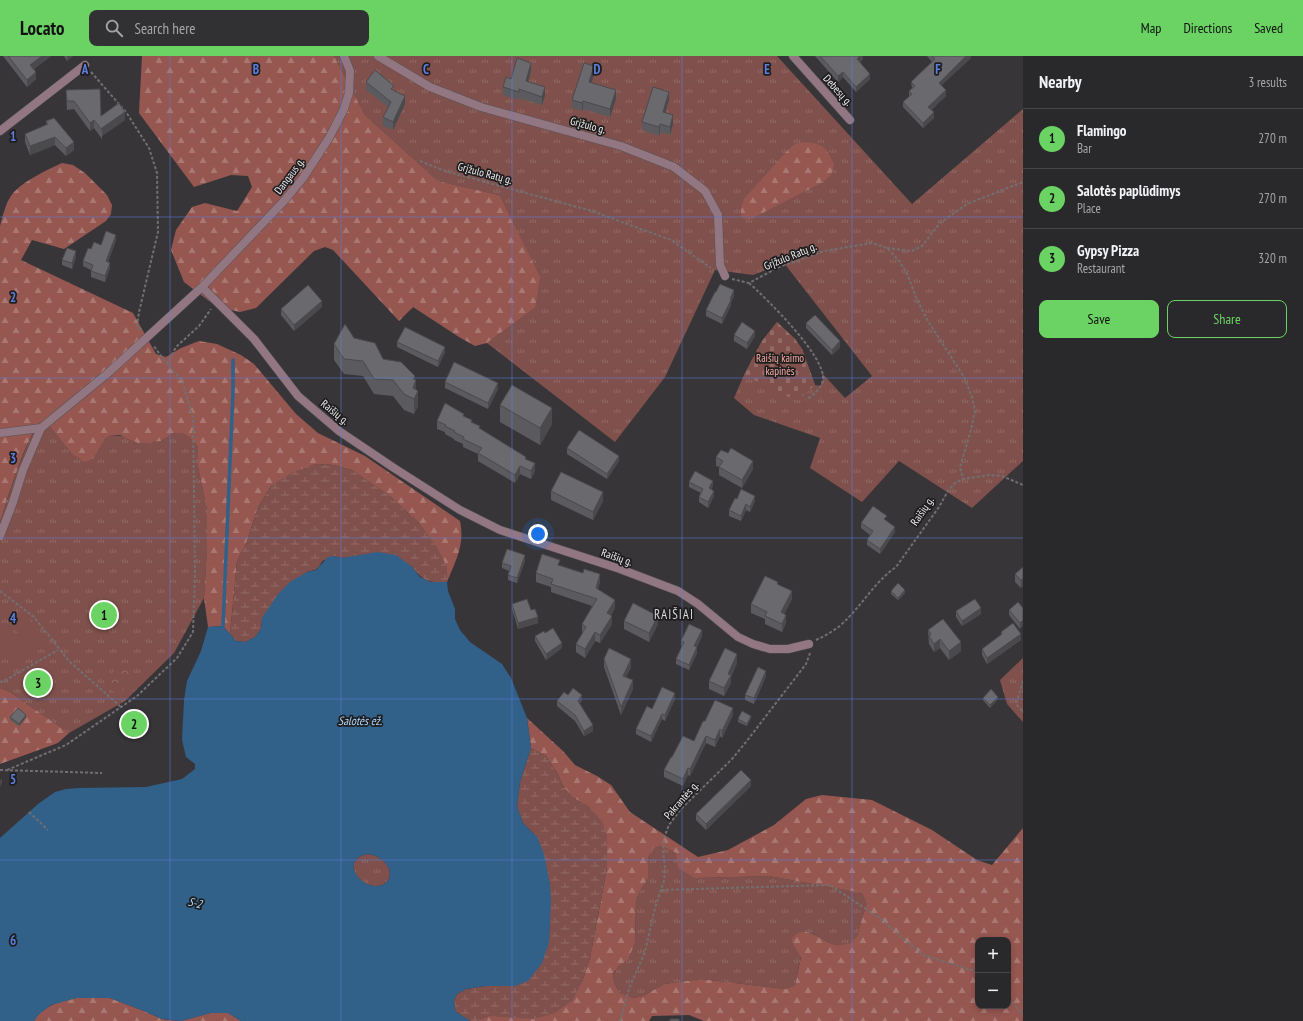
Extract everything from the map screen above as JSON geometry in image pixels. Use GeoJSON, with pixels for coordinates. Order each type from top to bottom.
{"type":"FeatureCollection","features":[{"type":"Feature","properties":{"kind":"street","name":"Dangaus g."},"geometry":{"type":"LineString","coordinates":[[41,428],[108,373],[202,287],[284,201],[303,178],[329,138],[344,109],[349,93],[350,71],[344,56]]}},
{"type":"Feature","properties":{"kind":"street","name":"Grįžulo g."},"geometry":{"type":"LineString","coordinates":[[378,56],[430,87],[481,107],[621,146],[674,168],[705,191],[718,215],[720,266],[724,276]]}},
{"type":"Feature","properties":{"kind":"street","name":"Debesų g."},"geometry":{"type":"LineString","coordinates":[[792,56],[850,120]]}},
{"type":"Feature","properties":{"kind":"street"},"geometry":{"type":"LineString","coordinates":[[0,131],[85,65]]}},
{"type":"Feature","properties":{"kind":"street","name":"Raišių g."},"geometry":{"type":"LineString","coordinates":[[202,287],[254,339],[298,396],[340,431],[394,468],[460,510],[500,530],[620,569],[678,591],[698,604],[738,637],[753,644],[770,649],[788,649],[809,644]]}},
{"type":"Feature","properties":{"kind":"street"},"geometry":{"type":"LineString","coordinates":[[0,433],[41,428]]}},
{"type":"Feature","properties":{"kind":"street"},"geometry":{"type":"LineString","coordinates":[[0,536],[23,470],[41,428]]}},
{"type":"Feature","properties":{"kind":"path"},"geometry":{"type":"LineString","coordinates":[[7,770],[66,745],[137,696],[177,658],[192,632],[195,573],[193,417],[182,381],[147,336],[137,326],[158,232],[157,173],[149,148],[126,112],[85,65]]}},
{"type":"Feature","properties":{"kind":"path","name":"Grįžulo Ratų g."},"geometry":{"type":"LineString","coordinates":[[420,161],[445,170],[580,207],[670,240],[724,276],[749,283],[779,267],[824,251],[872,243],[887,248],[912,251],[922,246],[940,223],[966,204],[1023,182]]}},
{"type":"Feature","properties":{"kind":"path"},"geometry":{"type":"LineString","coordinates":[[887,248],[900,262],[908,276],[928,321],[964,377],[972,397],[975,411],[960,467],[963,479],[989,475],[1002,476],[1023,485]]}},
{"type":"Feature","properties":{"kind":"path"},"geometry":{"type":"LineString","coordinates":[[749,283],[786,319],[820,364],[823,380],[815,394],[806,400]]}},
{"type":"Feature","properties":{"kind":"path"},"geometry":{"type":"LineString","coordinates":[[168,364],[176,347],[199,326],[216,301]]}},
{"type":"Feature","properties":{"kind":"path","name":"Raišių g."},"geometry":{"type":"LineString","coordinates":[[809,644],[825,636],[847,620],[886,574],[896,567],[939,507],[948,491],[955,483],[963,479]]}},
{"type":"Feature","properties":{"kind":"path"},"geometry":{"type":"LineString","coordinates":[[0,592],[34,618],[69,662],[121,707]]}},
{"type":"Feature","properties":{"kind":"path","name":"Pakrantės g."},"geometry":{"type":"LineString","coordinates":[[620,1021],[630,986],[645,952],[665,868],[663,851],[664,838],[669,825],[680,810],[732,760],[746,742],[806,664],[811,650],[809,644]]}},
{"type":"Feature","properties":{"kind":"path"},"geometry":{"type":"LineString","coordinates":[[0,682],[58,650]]}},
{"type":"Feature","properties":{"kind":"path"},"geometry":{"type":"LineString","coordinates":[[1023,681],[1016,704],[1023,712]]}},
{"type":"Feature","properties":{"kind":"path"},"geometry":{"type":"LineString","coordinates":[[0,770],[102,773]]}},
{"type":"Feature","properties":{"kind":"path"},"geometry":{"type":"LineString","coordinates":[[29,812],[48,830]]}},
{"type":"Feature","properties":{"kind":"path"},"geometry":{"type":"LineString","coordinates":[[660,890],[830,885],[878,917],[923,955],[975,971]]}},
{"type":"Feature","properties":{"kind":"path"},"geometry":{"type":"LineString","coordinates":[[1011,1002],[1023,1014]]}},
{"type":"Feature","properties":{"kind":"green space"},"geometry":{"type":"Polygon","coordinates":[[[142,56],[334,56],[365,115],[438,181],[499,195],[540,277],[535,308],[487,343],[475,346],[413,307],[399,321],[333,250],[325,247],[314,251],[256,308],[240,312],[217,307],[184,282],[171,250],[176,230],[192,207],[205,203],[237,211],[252,187],[248,176],[231,175],[194,187],[139,113],[142,56]]]}},
{"type":"Feature","properties":{"kind":"green space"},"geometry":{"type":"Polygon","coordinates":[[[334,56],[777,56],[912,204],[1023,109],[1023,461],[972,508],[899,461],[862,502],[810,468],[820,438],[754,415],[734,398],[762,341],[777,322],[795,339],[802,349],[815,385],[820,386],[823,380],[822,373],[845,398],[872,376],[784,263],[753,275],[715,270],[665,377],[615,442],[487,343],[535,308],[499,195],[438,181],[365,115],[334,56]]]}},
{"type":"Feature","properties":{"kind":"green space"},"geometry":{"type":"Polygon","coordinates":[[[805,142],[824,147],[834,164],[831,175],[823,182],[749,220],[741,217],[744,199],[787,151],[795,144],[805,142]]]}},
{"type":"Feature","properties":{"kind":"green space"},"geometry":{"type":"Polygon","coordinates":[[[62,163],[73,165],[85,173],[107,195],[112,205],[111,214],[106,221],[64,249],[32,240],[21,260],[133,313],[156,354],[166,357],[181,348],[199,341],[217,344],[241,355],[254,364],[296,414],[318,433],[365,456],[460,521],[461,538],[459,552],[447,582],[447,567],[419,523],[391,497],[352,470],[334,465],[315,464],[271,486],[258,507],[246,544],[237,561],[230,634],[223,626],[208,627],[204,598],[207,546],[207,510],[198,467],[198,447],[183,433],[174,433],[161,441],[138,443],[120,435],[112,435],[105,439],[94,458],[85,462],[71,453],[51,428],[41,424],[35,429],[23,453],[0,522],[0,226],[7,204],[14,192],[30,179],[62,163]]]}},
{"type":"Feature","properties":{"kind":"green space","name":"Raišių kaimo kapinės"},"geometry":{"type":"Polygon","coordinates":[[[777,322],[795,339],[802,349],[815,385],[798,400],[744,375],[762,341],[777,322]]]}},
{"type":"Feature","properties":{"kind":"green space"},"geometry":{"type":"Polygon","coordinates":[[[41,424],[51,428],[71,453],[94,458],[105,439],[112,435],[161,441],[174,433],[183,433],[198,447],[198,467],[207,510],[207,546],[204,598],[174,653],[125,701],[69,733],[10,692],[0,688],[0,522],[17,470],[29,441],[37,426],[41,424]]]}},
{"type":"Feature","properties":{"kind":"green space"},"geometry":{"type":"Polygon","coordinates":[[[315,464],[334,465],[352,470],[391,497],[419,523],[437,547],[447,567],[447,582],[426,580],[411,566],[348,557],[341,558],[335,556],[322,561],[320,566],[316,569],[307,572],[262,618],[261,629],[255,637],[245,642],[236,641],[230,634],[237,561],[246,544],[258,507],[271,486],[291,473],[315,464]]]}},
{"type":"Feature","properties":{"kind":"green space"},"geometry":{"type":"Polygon","coordinates":[[[21,610],[43,635],[30,646],[8,622],[21,610]]]}},
{"type":"Feature","properties":{"kind":"green space"},"geometry":{"type":"Polygon","coordinates":[[[2,626],[24,651],[11,662],[0,650],[0,628],[2,626]]]}},
{"type":"Feature","properties":{"kind":"green space"},"geometry":{"type":"Polygon","coordinates":[[[1023,658],[1023,722],[1007,704],[1000,680],[1023,658]]]}},
{"type":"Feature","properties":{"kind":"green space"},"geometry":{"type":"Polygon","coordinates":[[[121,664],[136,677],[117,696],[104,681],[121,664]]]}},
{"type":"Feature","properties":{"kind":"green space"},"geometry":{"type":"Polygon","coordinates":[[[0,688],[10,692],[69,733],[58,743],[0,764],[0,688]]]}},
{"type":"Feature","properties":{"kind":"green space"},"geometry":{"type":"Polygon","coordinates":[[[527,718],[563,751],[575,765],[611,785],[630,812],[698,857],[728,850],[774,825],[806,799],[822,795],[872,800],[932,830],[977,860],[992,865],[1023,828],[1023,1021],[704,1021],[689,1015],[652,1016],[649,1021],[477,1021],[488,1016],[500,1016],[582,982],[590,958],[607,868],[607,836],[589,807],[572,797],[563,786],[558,774],[546,756],[531,748],[527,718]],[[661,846],[654,848],[648,858],[648,879],[636,900],[635,943],[628,960],[619,966],[613,974],[614,983],[620,993],[633,998],[643,996],[664,984],[701,979],[786,989],[795,985],[801,957],[791,941],[796,935],[801,932],[807,932],[835,945],[851,943],[857,936],[867,902],[862,893],[769,876],[695,878],[678,868],[676,853],[661,846]]]}},
{"type":"Feature","properties":{"kind":"green space"},"geometry":{"type":"Polygon","coordinates":[[[531,748],[546,756],[558,774],[563,786],[572,797],[589,807],[602,821],[607,836],[607,868],[590,958],[582,982],[573,1000],[555,1013],[534,1019],[488,1016],[477,1021],[470,1021],[455,1011],[454,1000],[457,994],[466,989],[485,986],[549,943],[550,885],[537,837],[523,823],[517,806],[520,782],[531,748]]]}},
{"type":"Feature","properties":{"kind":"green space"},"geometry":{"type":"Polygon","coordinates":[[[661,846],[676,853],[695,878],[769,876],[863,893],[867,902],[857,936],[851,944],[836,946],[812,933],[802,932],[791,941],[801,956],[795,985],[786,989],[701,979],[664,984],[643,996],[633,998],[620,993],[614,983],[613,975],[619,966],[628,960],[635,943],[636,900],[648,879],[648,858],[654,848],[661,846]]]}},
{"type":"Feature","properties":{"kind":"green space"},"geometry":{"type":"Polygon","coordinates":[[[368,854],[380,859],[389,869],[390,876],[386,883],[374,886],[367,884],[360,880],[356,874],[354,868],[355,862],[359,857],[368,854]]]}},
{"type":"Feature","properties":{"kind":"green space"},"geometry":{"type":"Polygon","coordinates":[[[76,998],[110,998],[162,1019],[178,1021],[34,1021],[42,1011],[52,1005],[76,998]]]}},
{"type":"Feature","properties":{"kind":"green space"},"geometry":{"type":"Polygon","coordinates":[[[210,1013],[228,1013],[241,1021],[181,1021],[210,1013]]]}},
{"type":"Feature","properties":{"kind":"water","name":"Salotės ež."},"geometry":{"type":"Polygon","coordinates":[[[378,552],[396,555],[411,566],[420,577],[431,582],[447,582],[448,591],[455,609],[455,619],[460,630],[470,642],[502,664],[511,678],[527,718],[531,748],[520,782],[517,806],[523,823],[537,837],[544,854],[550,885],[551,900],[549,943],[542,963],[528,981],[515,986],[485,986],[466,989],[457,994],[454,1000],[455,1011],[470,1021],[241,1021],[228,1013],[211,1013],[181,1021],[162,1019],[110,998],[76,998],[51,1005],[38,1015],[34,1021],[0,1021],[0,838],[38,804],[55,792],[79,788],[146,787],[182,779],[195,769],[195,764],[186,757],[182,740],[184,700],[187,681],[201,651],[208,627],[223,626],[236,641],[245,642],[255,637],[261,629],[262,618],[278,594],[290,582],[307,572],[316,570],[328,557],[335,556],[341,558],[378,552]],[[368,854],[359,857],[355,862],[354,868],[356,874],[360,880],[367,884],[374,886],[386,883],[390,876],[389,869],[380,859],[368,854]]]}},
{"type":"Feature","properties":{"kind":"building"},"geometry":{"type":"Polygon","coordinates":[[[8,56],[42,56],[30,65],[36,72],[27,80],[8,56]]]}},
{"type":"Feature","properties":{"kind":"building"},"geometry":{"type":"Polygon","coordinates":[[[820,56],[860,56],[857,59],[870,74],[856,87],[843,72],[838,76],[820,56]]]}},
{"type":"Feature","properties":{"kind":"building"},"geometry":{"type":"Polygon","coordinates":[[[932,56],[966,56],[939,83],[946,90],[928,107],[934,112],[923,123],[903,102],[912,94],[909,91],[915,86],[911,82],[935,59],[932,56]]]}},
{"type":"Feature","properties":{"kind":"building"},"geometry":{"type":"Polygon","coordinates":[[[517,58],[531,63],[526,81],[545,87],[542,97],[519,89],[519,92],[503,87],[506,77],[511,79],[517,58]]]}},
{"type":"Feature","properties":{"kind":"building"},"geometry":{"type":"Polygon","coordinates":[[[584,63],[594,66],[589,82],[616,90],[610,109],[583,101],[582,103],[572,100],[584,63]]]}},
{"type":"Feature","properties":{"kind":"building"},"geometry":{"type":"Polygon","coordinates":[[[375,70],[394,86],[391,89],[405,96],[393,122],[383,117],[391,102],[366,82],[375,70]]]}},
{"type":"Feature","properties":{"kind":"building"},"geometry":{"type":"Polygon","coordinates":[[[653,87],[669,92],[663,112],[673,115],[670,127],[660,124],[659,127],[642,122],[653,87]]]}},
{"type":"Feature","properties":{"kind":"building"},"geometry":{"type":"Polygon","coordinates":[[[100,89],[101,116],[119,103],[125,112],[102,128],[102,130],[94,120],[90,123],[74,101],[67,101],[66,90],[100,89]]]}},
{"type":"Feature","properties":{"kind":"building"},"geometry":{"type":"Polygon","coordinates":[[[54,118],[74,142],[66,148],[55,137],[30,146],[25,134],[48,124],[46,121],[54,118]]]}},
{"type":"Feature","properties":{"kind":"building"},"geometry":{"type":"Polygon","coordinates":[[[106,231],[116,235],[106,261],[110,263],[105,276],[91,271],[93,265],[83,261],[88,248],[91,249],[94,242],[101,245],[106,231]]]}},
{"type":"Feature","properties":{"kind":"building"},"geometry":{"type":"Polygon","coordinates":[[[67,248],[76,251],[72,263],[62,260],[67,248]]]}},
{"type":"Feature","properties":{"kind":"building"},"geometry":{"type":"Polygon","coordinates":[[[720,284],[734,290],[722,318],[706,310],[720,284]]]}},
{"type":"Feature","properties":{"kind":"building"},"geometry":{"type":"Polygon","coordinates":[[[308,285],[322,301],[294,325],[281,309],[308,285]]]}},
{"type":"Feature","properties":{"kind":"building"},"geometry":{"type":"Polygon","coordinates":[[[815,315],[840,341],[832,350],[806,323],[815,315]]]}},
{"type":"Feature","properties":{"kind":"building"},"geometry":{"type":"Polygon","coordinates":[[[742,322],[755,331],[747,343],[734,335],[742,322]]]}},
{"type":"Feature","properties":{"kind":"building"},"geometry":{"type":"Polygon","coordinates":[[[345,324],[354,338],[375,343],[383,359],[401,362],[415,376],[413,379],[416,380],[413,388],[418,391],[414,399],[404,394],[393,380],[374,379],[363,361],[344,359],[334,344],[345,324]]]}},
{"type":"Feature","properties":{"kind":"building"},"geometry":{"type":"Polygon","coordinates":[[[405,327],[445,347],[438,361],[397,342],[405,327]]]}},
{"type":"Feature","properties":{"kind":"building"},"geometry":{"type":"Polygon","coordinates":[[[454,362],[498,383],[488,403],[445,382],[454,362]]]}},
{"type":"Feature","properties":{"kind":"building"},"geometry":{"type":"Polygon","coordinates":[[[512,385],[552,408],[540,428],[500,405],[512,385]]]}},
{"type":"Feature","properties":{"kind":"building"},"geometry":{"type":"Polygon","coordinates":[[[445,403],[464,414],[463,416],[472,420],[471,422],[480,426],[479,428],[526,457],[525,459],[535,463],[531,471],[520,466],[515,475],[478,453],[482,448],[463,439],[464,437],[437,421],[445,403]]]}},
{"type":"Feature","properties":{"kind":"building"},"geometry":{"type":"Polygon","coordinates":[[[579,430],[619,456],[607,474],[567,448],[579,430]]]}},
{"type":"Feature","properties":{"kind":"building"},"geometry":{"type":"Polygon","coordinates":[[[731,448],[753,461],[742,480],[719,467],[723,461],[716,457],[721,450],[728,453],[731,448]]]}},
{"type":"Feature","properties":{"kind":"building"},"geometry":{"type":"Polygon","coordinates":[[[695,471],[713,481],[709,488],[714,491],[708,502],[699,497],[703,489],[689,482],[695,471]]]}},
{"type":"Feature","properties":{"kind":"building"},"geometry":{"type":"Polygon","coordinates":[[[561,472],[603,492],[593,512],[551,491],[561,472]]]}},
{"type":"Feature","properties":{"kind":"building"},"geometry":{"type":"Polygon","coordinates":[[[741,489],[755,496],[750,507],[746,504],[741,516],[729,510],[735,498],[737,499],[741,489]]]}},
{"type":"Feature","properties":{"kind":"building"},"geometry":{"type":"Polygon","coordinates":[[[873,506],[887,516],[884,519],[895,527],[880,549],[867,540],[873,531],[861,523],[873,506]]]}},
{"type":"Feature","properties":{"kind":"building"},"geometry":{"type":"Polygon","coordinates":[[[507,549],[525,555],[517,578],[508,575],[511,566],[502,563],[507,549]]]}},
{"type":"Feature","properties":{"kind":"building"},"geometry":{"type":"Polygon","coordinates":[[[542,554],[560,560],[558,565],[583,573],[584,569],[600,574],[596,588],[615,600],[607,613],[612,616],[600,635],[595,632],[585,649],[576,644],[586,627],[582,624],[597,599],[551,584],[553,579],[536,573],[542,554]]]}},
{"type":"Feature","properties":{"kind":"building"},"geometry":{"type":"Polygon","coordinates":[[[1023,567],[1023,579],[1021,580],[1015,574],[1023,567]]]}},
{"type":"Feature","properties":{"kind":"building"},"geometry":{"type":"Polygon","coordinates":[[[765,576],[792,591],[781,612],[786,615],[782,624],[765,616],[767,612],[751,604],[765,576]]]}},
{"type":"Feature","properties":{"kind":"building"},"geometry":{"type":"Polygon","coordinates":[[[898,583],[905,590],[898,598],[891,591],[898,583]]]}},
{"type":"Feature","properties":{"kind":"building"},"geometry":{"type":"Polygon","coordinates":[[[527,599],[531,610],[535,609],[538,617],[518,623],[512,604],[527,599]]]}},
{"type":"Feature","properties":{"kind":"building"},"geometry":{"type":"Polygon","coordinates":[[[975,599],[981,608],[962,621],[956,611],[975,599]]]}},
{"type":"Feature","properties":{"kind":"building"},"geometry":{"type":"Polygon","coordinates":[[[1018,602],[1023,608],[1023,620],[1020,623],[1009,610],[1018,602]]]}},
{"type":"Feature","properties":{"kind":"building"},"geometry":{"type":"Polygon","coordinates":[[[633,603],[658,616],[649,633],[624,621],[633,603]]]}},
{"type":"Feature","properties":{"kind":"building"},"geometry":{"type":"Polygon","coordinates":[[[101,607],[110,612],[106,620],[97,615],[101,607]]]}},
{"type":"Feature","properties":{"kind":"building"},"geometry":{"type":"Polygon","coordinates":[[[943,619],[961,642],[949,651],[940,639],[934,644],[929,636],[931,634],[928,630],[943,619]]]}},
{"type":"Feature","properties":{"kind":"building"},"geometry":{"type":"Polygon","coordinates":[[[1013,623],[1021,634],[987,658],[982,649],[1002,634],[1001,632],[1013,623]]]}},
{"type":"Feature","properties":{"kind":"building"},"geometry":{"type":"Polygon","coordinates":[[[689,624],[702,630],[694,646],[697,647],[689,665],[676,659],[684,642],[681,641],[689,624]]]}},
{"type":"Feature","properties":{"kind":"building"},"geometry":{"type":"Polygon","coordinates":[[[553,628],[562,643],[546,654],[535,636],[544,631],[545,633],[553,628]]]}},
{"type":"Feature","properties":{"kind":"building"},"geometry":{"type":"Polygon","coordinates":[[[609,648],[631,659],[623,676],[633,680],[621,707],[604,659],[609,648]]]}},
{"type":"Feature","properties":{"kind":"building"},"geometry":{"type":"Polygon","coordinates":[[[725,648],[737,654],[728,674],[731,675],[724,688],[709,681],[725,648]]]}},
{"type":"Feature","properties":{"kind":"building"},"geometry":{"type":"Polygon","coordinates":[[[758,667],[766,671],[754,698],[745,695],[758,667]]]}},
{"type":"Feature","properties":{"kind":"building"},"geometry":{"type":"Polygon","coordinates":[[[37,673],[45,678],[39,688],[31,682],[37,673]]]}},
{"type":"Feature","properties":{"kind":"building"},"geometry":{"type":"Polygon","coordinates":[[[662,687],[675,693],[665,715],[662,714],[651,736],[636,729],[647,706],[652,709],[662,687]]]}},
{"type":"Feature","properties":{"kind":"building"},"geometry":{"type":"Polygon","coordinates":[[[573,688],[582,695],[578,701],[593,725],[584,731],[575,715],[557,701],[564,692],[568,695],[573,688]]]}},
{"type":"Feature","properties":{"kind":"building"},"geometry":{"type":"Polygon","coordinates":[[[991,689],[998,697],[990,705],[983,698],[991,689]]]}},
{"type":"Feature","properties":{"kind":"building"},"geometry":{"type":"Polygon","coordinates":[[[715,700],[733,708],[722,731],[720,729],[715,740],[706,736],[690,769],[688,768],[683,779],[664,770],[683,736],[694,741],[715,700]]]}},
{"type":"Feature","properties":{"kind":"building"},"geometry":{"type":"Polygon","coordinates":[[[18,708],[26,715],[19,724],[10,717],[18,708]]]}},
{"type":"Feature","properties":{"kind":"building"},"geometry":{"type":"Polygon","coordinates":[[[742,711],[751,716],[747,724],[738,719],[742,711]]]}},
{"type":"Feature","properties":{"kind":"building"},"geometry":{"type":"Polygon","coordinates":[[[741,770],[751,780],[706,824],[696,814],[741,770]]]}},
{"type":"Feature","properties":{"kind":"building"},"geometry":{"type":"Polygon","coordinates":[[[670,1019],[679,1019],[679,1021],[670,1021],[670,1019]]]}},
{"type":"Feature","properties":{"kind":"waterway"},"geometry":{"type":"LineString","coordinates":[[223,626],[233,392],[233,360]]}},
{"type":"Feature","properties":{"kind":"place","name":"Flamingo"},"geometry":{"type":"Point","coordinates":[104,615]}},
{"type":"Feature","properties":{"kind":"place","name":"Gypsy Pizza"},"geometry":{"type":"Point","coordinates":[38,683]}},
{"type":"Feature","properties":{"kind":"place","name":"Salotės paplūdimys"},"geometry":{"type":"Point","coordinates":[134,724]}},
{"type":"Feature","properties":{"kind":"district","name":"RAIŠIAI"},"geometry":{"type":"Point","coordinates":[674,614]}},
{"type":"Feature","properties":{"kind":"water label","name":"S-2"},"geometry":{"type":"Point","coordinates":[195,903]}}]}
